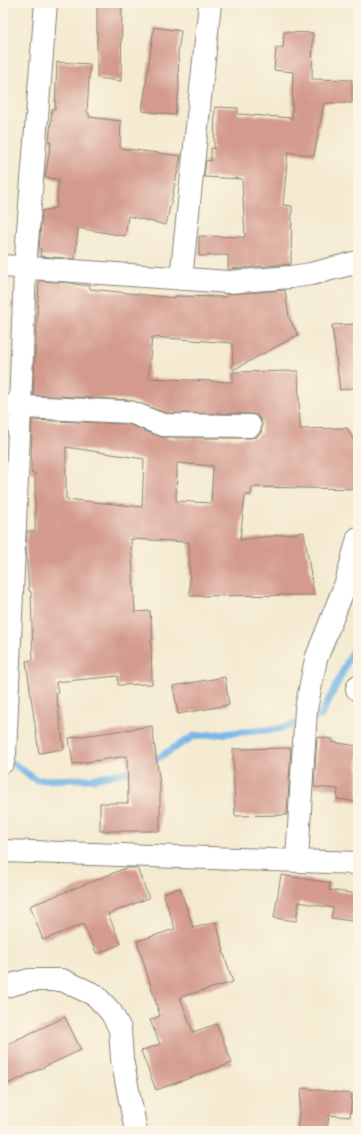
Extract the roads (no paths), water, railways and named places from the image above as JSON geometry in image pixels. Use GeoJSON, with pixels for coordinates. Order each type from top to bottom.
{"type":"FeatureCollection","features":[{"type":"Feature","properties":{"kind":"street"},"geometry":{"type":"LineString","coordinates":[[3,762],[5,754],[8,545],[12,407],[25,268],[46,3]]}},
{"type":"Feature","properties":{"kind":"street"},"geometry":{"type":"LineString","coordinates":[[181,279],[210,3]]}},
{"type":"Feature","properties":{"kind":"street"},"geometry":{"type":"LineString","coordinates":[[3,266],[230,282],[311,274],[358,262]]}},
{"type":"Feature","properties":{"kind":"street"},"geometry":{"type":"LineString","coordinates":[[12,407],[129,412],[164,425],[250,426]]}},
{"type":"Feature","properties":{"kind":"street"},"geometry":{"type":"LineString","coordinates":[[297,860],[306,710],[316,659],[346,583],[358,538]]}},
{"type":"Feature","properties":{"kind":"street"},"geometry":{"type":"LineString","coordinates":[[3,851],[358,863]]}},
{"type":"Feature","properties":{"kind":"street"},"geometry":{"type":"LineString","coordinates":[[3,987],[29,980],[62,980],[95,995],[111,1012],[120,1029],[122,1059],[136,1131]]}},
{"type":"Feature","properties":{"kind":"waterway"},"geometry":{"type":"LineString","coordinates":[[148,764],[194,736],[278,729],[321,716],[358,640]]}},
{"type":"Feature","properties":{"kind":"waterway"},"geometry":{"type":"LineString","coordinates":[[13,763],[36,780],[92,779],[135,770]]}}]}
